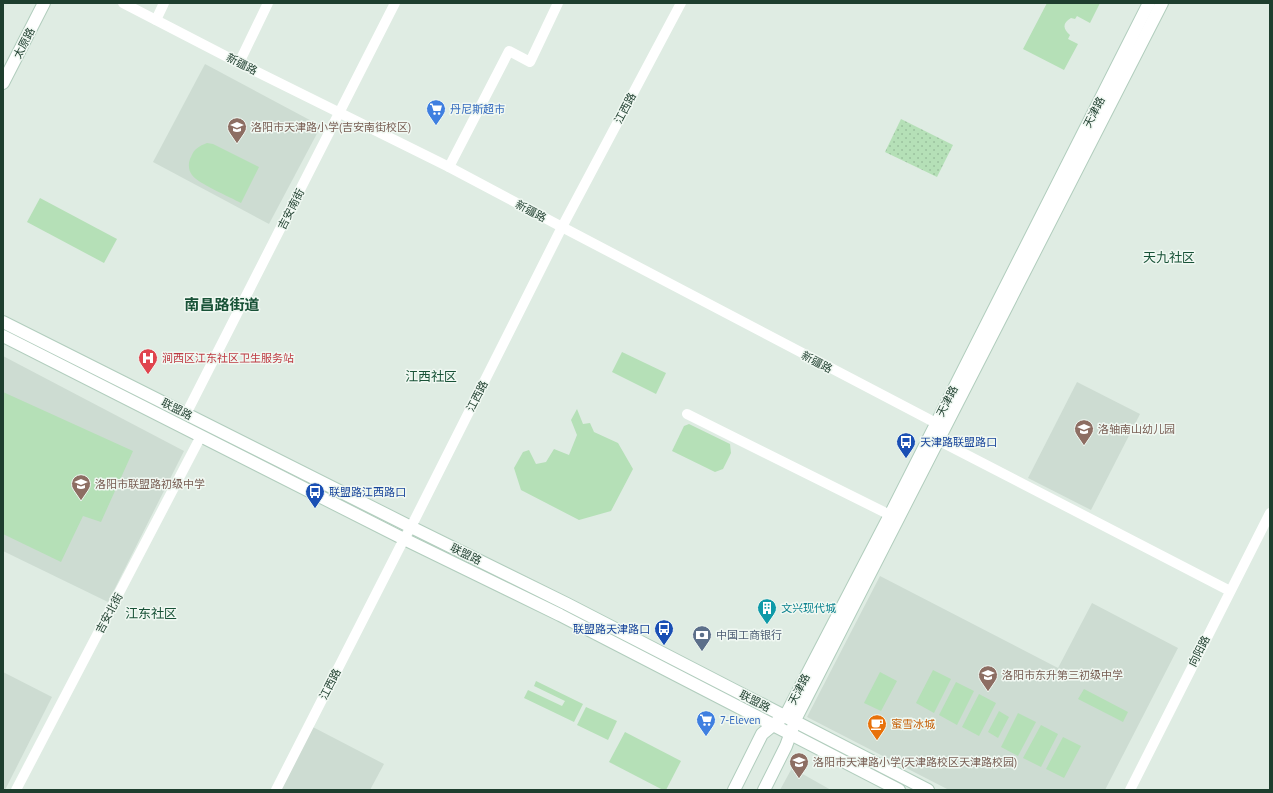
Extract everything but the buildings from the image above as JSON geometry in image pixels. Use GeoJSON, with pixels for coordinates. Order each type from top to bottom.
{"type":"FeatureCollection","features":[{"type":"Feature","properties":{"kind":"main road","name":"太原路"},"geometry":{"type":"LineString","coordinates":[[3,83],[44,3]]}},
{"type":"Feature","properties":{"kind":"main road","name":"天津路"},"geometry":{"type":"LineString","coordinates":[[764,790],[791,734],[788,711],[890,515],[934,438],[936,424],[1149,3]]}},
{"type":"Feature","properties":{"kind":"main road","name":"天津路"},"geometry":{"type":"LineString","coordinates":[[734,790],[762,734],[772,725],[789,719],[934,438],[1162,3]]}},
{"type":"Feature","properties":{"kind":"main road","name":"联盟路"},"geometry":{"type":"LineString","coordinates":[[3,322],[567,604],[928,790]]}},
{"type":"Feature","properties":{"kind":"main road","name":"联盟路"},"geometry":{"type":"LineString","coordinates":[[3,336],[404,539],[560,615],[899,790]]}},
{"type":"Feature","properties":{"kind":"street","name":"新疆路"},"geometry":{"type":"LineString","coordinates":[[123,3],[449,167],[936,424]]}},
{"type":"Feature","properties":{"kind":"street"},"geometry":{"type":"LineString","coordinates":[[156,20],[164,3]]}},
{"type":"Feature","properties":{"kind":"street"},"geometry":{"type":"LineString","coordinates":[[240,63],[268,3]]}},
{"type":"Feature","properties":{"kind":"street","name":"吉安南街"},"geometry":{"type":"LineString","coordinates":[[186,414],[395,3]]}},
{"type":"Feature","properties":{"kind":"street"},"geometry":{"type":"LineString","coordinates":[[449,167],[509,51],[530,62],[558,3]]}},
{"type":"Feature","properties":{"kind":"street","name":"江西路"},"geometry":{"type":"LineString","coordinates":[[279,789],[562,227],[681,3]]}},
{"type":"Feature","properties":{"kind":"street"},"geometry":{"type":"LineString","coordinates":[[687,414],[890,515]]}},
{"type":"Feature","properties":{"kind":"street","name":"吉安北街"},"geometry":{"type":"LineString","coordinates":[[16,790],[201,436]]}},
{"type":"Feature","properties":{"kind":"street"},"geometry":{"type":"LineString","coordinates":[[934,438],[1230,591]]}},
{"type":"Feature","properties":{"kind":"street","name":"向阳路"},"geometry":{"type":"LineString","coordinates":[[1130,790],[1270,513]]}},
{"type":"Feature","properties":{"kind":"shaded area","name":"洛阳市天津路小学(吉安南街校区)"},"geometry":{"type":"Polygon","coordinates":[[[205,64],[321,126],[269,224],[153,162],[205,64]]]}},
{"type":"Feature","properties":{"kind":"shaded area","name":"洛阳市联盟路初级中学"},"geometry":{"type":"Polygon","coordinates":[[[3,356],[184,451],[108,602],[3,551],[3,356]]]}},
{"type":"Feature","properties":{"kind":"shaded area","name":"洛轴南山幼儿园"},"geometry":{"type":"Polygon","coordinates":[[[1077,382],[1140,414],[1091,510],[1028,478],[1077,382]]]}},
{"type":"Feature","properties":{"kind":"shaded area","name":"洛阳市东升第三初级中学"},"geometry":{"type":"Polygon","coordinates":[[[880,576],[1058,668],[1092,603],[1178,648],[1105,790],[949,790],[807,717],[880,576]]]}},
{"type":"Feature","properties":{"kind":"shaded area"},"geometry":{"type":"Polygon","coordinates":[[[3,672],[52,697],[5,790],[3,790],[3,672]]]}},
{"type":"Feature","properties":{"kind":"shaded area"},"geometry":{"type":"Polygon","coordinates":[[[309,725],[384,764],[370,790],[283,790],[277,787],[309,725]]]}},
{"type":"Feature","properties":{"kind":"shaded area","name":"洛阳市天津路小学(天津路校区天津路校园)"},"geometry":{"type":"Polygon","coordinates":[[[792,768],[831,790],[780,790],[792,768]]]}},
{"type":"Feature","properties":{"kind":"green space"},"geometry":{"type":"Polygon","coordinates":[[[1047,3],[1100,3],[1090,23],[1077,16],[1075,19],[1071,18],[1066,22],[1064,26],[1070,35],[1068,39],[1078,44],[1064,70],[1023,49],[1047,3]]]}},
{"type":"Feature","properties":{"kind":"green space"},"geometry":{"type":"Polygon","coordinates":[[[901,119],[953,145],[937,177],[885,152],[901,119]]]}},
{"type":"Feature","properties":{"kind":"green space"},"geometry":{"type":"Polygon","coordinates":[[[207,143],[213,144],[259,167],[241,203],[200,182],[191,173],[189,164],[192,154],[197,148],[207,143]]]}},
{"type":"Feature","properties":{"kind":"green space"},"geometry":{"type":"Polygon","coordinates":[[[40,198],[117,239],[104,263],[27,222],[40,198]]]}},
{"type":"Feature","properties":{"kind":"green space"},"geometry":{"type":"Polygon","coordinates":[[[622,352],[666,373],[656,394],[612,372],[622,352]]]}},
{"type":"Feature","properties":{"kind":"green space"},"geometry":{"type":"Polygon","coordinates":[[[3,392],[133,451],[101,522],[83,516],[61,562],[3,534],[3,392]]]}},
{"type":"Feature","properties":{"kind":"green space"},"geometry":{"type":"Polygon","coordinates":[[[577,409],[583,424],[590,423],[594,432],[618,443],[633,469],[611,511],[579,520],[521,490],[514,468],[523,452],[529,450],[536,464],[546,462],[554,449],[569,455],[577,435],[571,420],[577,409]]]}},
{"type":"Feature","properties":{"kind":"green space"},"geometry":{"type":"Polygon","coordinates":[[[689,424],[730,444],[731,453],[723,469],[715,472],[672,451],[684,426],[689,424]]]}},
{"type":"Feature","properties":{"kind":"green space"},"geometry":{"type":"Polygon","coordinates":[[[933,670],[951,679],[934,713],[916,703],[933,670]]]}},
{"type":"Feature","properties":{"kind":"green space"},"geometry":{"type":"Polygon","coordinates":[[[880,672],[897,681],[881,711],[864,703],[880,672]]]}},
{"type":"Feature","properties":{"kind":"green space"},"geometry":{"type":"Polygon","coordinates":[[[536,681],[583,704],[574,722],[524,698],[528,690],[562,706],[565,701],[534,686],[536,681]]]}},
{"type":"Feature","properties":{"kind":"green space"},"geometry":{"type":"Polygon","coordinates":[[[956,682],[974,691],[957,725],[939,715],[956,682]]]}},
{"type":"Feature","properties":{"kind":"green space"},"geometry":{"type":"Polygon","coordinates":[[[1084,689],[1128,712],[1123,722],[1078,699],[1084,689]]]}},
{"type":"Feature","properties":{"kind":"green space"},"geometry":{"type":"Polygon","coordinates":[[[979,694],[996,703],[979,736],[962,727],[979,694]]]}},
{"type":"Feature","properties":{"kind":"green space"},"geometry":{"type":"Polygon","coordinates":[[[586,707],[617,721],[608,740],[577,725],[586,707]]]}},
{"type":"Feature","properties":{"kind":"green space"},"geometry":{"type":"Polygon","coordinates":[[[999,711],[1009,717],[998,738],[988,732],[999,711]]]}},
{"type":"Feature","properties":{"kind":"green space"},"geometry":{"type":"Polygon","coordinates":[[[1018,713],[1036,722],[1018,756],[1001,747],[1018,713]]]}},
{"type":"Feature","properties":{"kind":"green space"},"geometry":{"type":"Polygon","coordinates":[[[1041,725],[1058,734],[1041,767],[1023,758],[1041,725]]]}},
{"type":"Feature","properties":{"kind":"green space"},"geometry":{"type":"Polygon","coordinates":[[[625,732],[681,761],[666,790],[663,790],[609,762],[625,732]]]}},
{"type":"Feature","properties":{"kind":"green space"},"geometry":{"type":"Polygon","coordinates":[[[1063,737],[1081,746],[1064,778],[1046,769],[1063,737]]]}},
{"type":"Feature","properties":{"kind":"place","name":"丹尼斯超市"},"geometry":{"type":"Point","coordinates":[436,126]}},
{"type":"Feature","properties":{"kind":"place","name":"洛阳市天津路小学(吉安南街校区)"},"geometry":{"type":"Point","coordinates":[237,144]}},
{"type":"Feature","properties":{"kind":"place","name":"涧西区江东社区卫生服务站"},"geometry":{"type":"Point","coordinates":[148,375]}},
{"type":"Feature","properties":{"kind":"place","name":"洛轴南山幼儿园"},"geometry":{"type":"Point","coordinates":[1084,446]}},
{"type":"Feature","properties":{"kind":"place","name":"天津路联盟路口"},"geometry":{"type":"Point","coordinates":[906,459]}},
{"type":"Feature","properties":{"kind":"place","name":"洛阳市联盟路初级中学"},"geometry":{"type":"Point","coordinates":[81,501]}},
{"type":"Feature","properties":{"kind":"place","name":"联盟路江西路口"},"geometry":{"type":"Point","coordinates":[315,509]}},
{"type":"Feature","properties":{"kind":"place","name":"文兴现代城"},"geometry":{"type":"Point","coordinates":[767,625]}},
{"type":"Feature","properties":{"kind":"place","name":"联盟路天津路口"},"geometry":{"type":"Point","coordinates":[664,646]}},
{"type":"Feature","properties":{"kind":"place","name":"中国工商银行"},"geometry":{"type":"Point","coordinates":[702,652]}},
{"type":"Feature","properties":{"kind":"place","name":"洛阳市东升第三初级中学"},"geometry":{"type":"Point","coordinates":[988,692]}},
{"type":"Feature","properties":{"kind":"place","name":"7-Eleven"},"geometry":{"type":"Point","coordinates":[706,737]}},
{"type":"Feature","properties":{"kind":"place","name":"蜜雪冰城"},"geometry":{"type":"Point","coordinates":[877,741]}},
{"type":"Feature","properties":{"kind":"place","name":"洛阳市天津路小学(天津路校区天津路校园)"},"geometry":{"type":"Point","coordinates":[799,779]}},
{"type":"Feature","properties":{"kind":"district","name":"天九社区"},"geometry":{"type":"Point","coordinates":[1169,257]}},
{"type":"Feature","properties":{"kind":"district","name":"南昌路街道"},"geometry":{"type":"Point","coordinates":[222,304]}},
{"type":"Feature","properties":{"kind":"district","name":"江西社区"},"geometry":{"type":"Point","coordinates":[431,376]}},
{"type":"Feature","properties":{"kind":"district","name":"江东社区"},"geometry":{"type":"Point","coordinates":[151,613]}}]}
